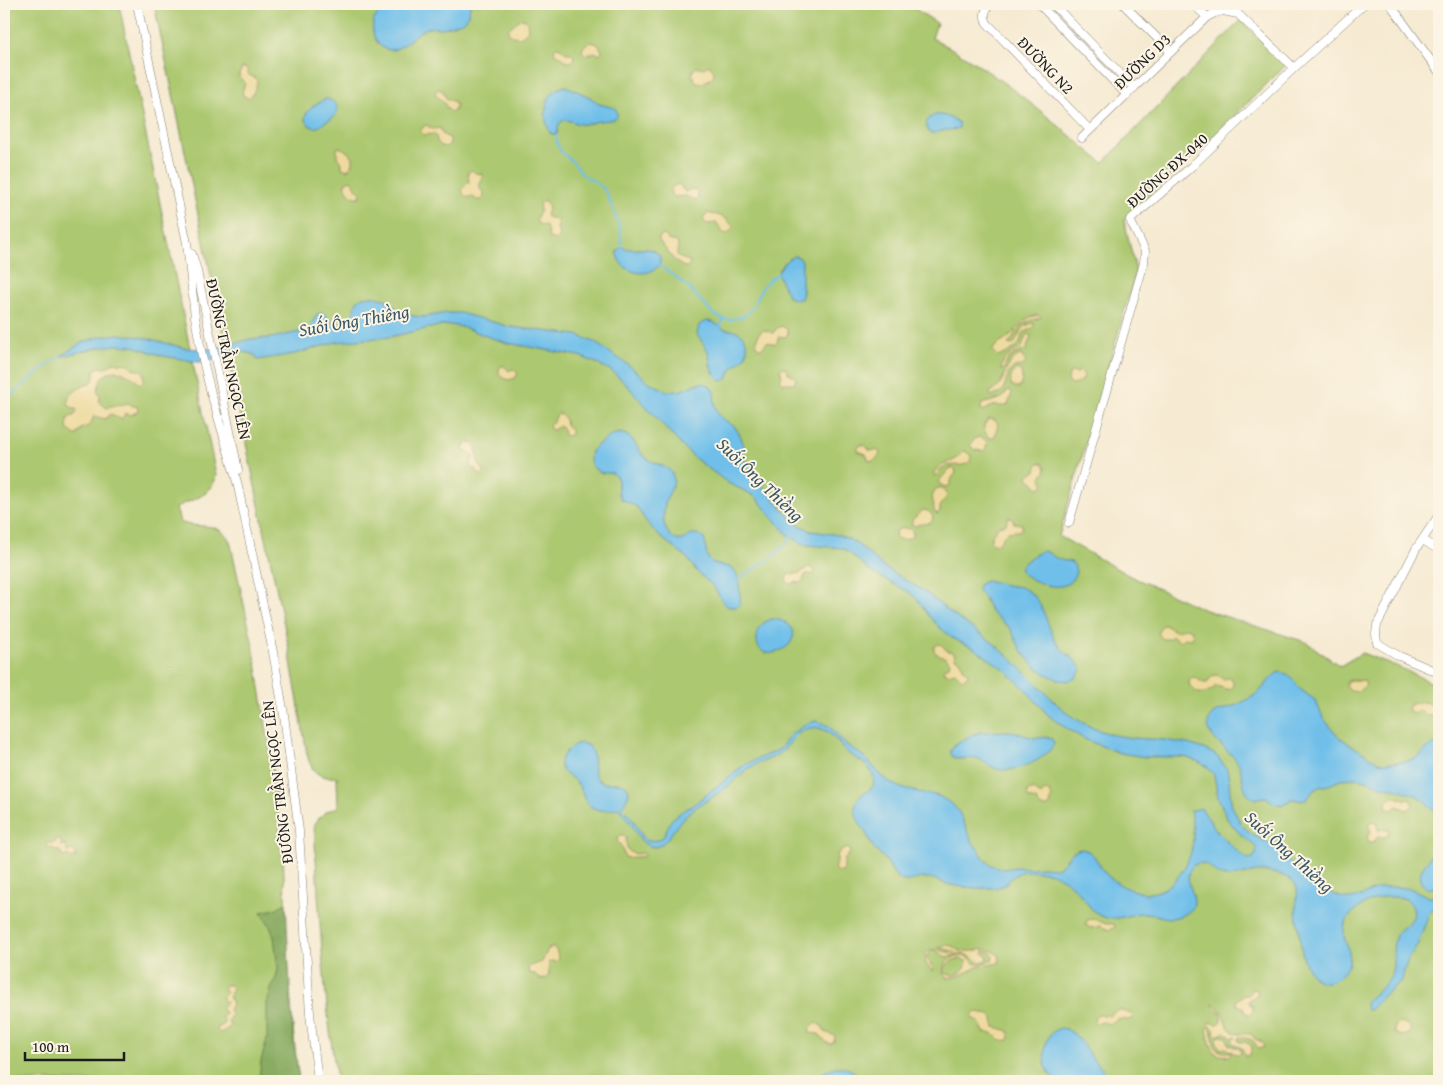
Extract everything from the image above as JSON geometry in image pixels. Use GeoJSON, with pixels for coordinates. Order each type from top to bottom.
{"type":"FeatureCollection","features":[{"type":"Feature","properties":{"kind":"street","name":"ĐƯỜNG TRẦN NGỌC LÊN"},"geometry":{"type":"LineString","coordinates":[[137,4],[187,243],[204,365],[237,482],[273,652],[289,747],[299,831],[311,1023],[318,1081]]}},
{"type":"Feature","properties":{"kind":"street","name":"ĐƯỜNG N2"},"geometry":{"type":"LineString","coordinates":[[991,4],[987,9],[985,17],[989,25],[1090,130]]}},
{"type":"Feature","properties":{"kind":"street"},"geometry":{"type":"LineString","coordinates":[[1039,4],[1127,95]]}},
{"type":"Feature","properties":{"kind":"street"},"geometry":{"type":"LineString","coordinates":[[1053,4],[1134,88]]}},
{"type":"Feature","properties":{"kind":"street"},"geometry":{"type":"LineString","coordinates":[[1123,4],[1171,52]]}},
{"type":"Feature","properties":{"kind":"street"},"geometry":{"type":"LineString","coordinates":[[1193,4],[1207,18]]}},
{"type":"Feature","properties":{"kind":"street","name":"ĐƯỜNG ĐX-040"},"geometry":{"type":"LineString","coordinates":[[1069,523],[1144,263],[1144,246],[1130,220],[1159,197],[1364,4]]}},
{"type":"Feature","properties":{"kind":"street"},"geometry":{"type":"LineString","coordinates":[[1390,4],[1439,72]]}},
{"type":"Feature","properties":{"kind":"street","name":"ĐƯỜNG D3"},"geometry":{"type":"LineString","coordinates":[[1082,138],[1207,18],[1215,13],[1224,11],[1238,14],[1294,68]]}},
{"type":"Feature","properties":{"kind":"street","name":"ĐƯỜNG TRẦN NGỌC LÊN"},"geometry":{"type":"LineString","coordinates":[[187,243],[197,271],[236,459],[237,482]]}},
{"type":"Feature","properties":{"kind":"street"},"geometry":{"type":"LineString","coordinates":[[1439,515],[1402,574],[1377,625],[1376,634],[1377,643],[1399,656],[1439,673]]}},
{"type":"Feature","properties":{"kind":"street"},"geometry":{"type":"LineString","coordinates":[[1422,540],[1439,550]]}},
{"type":"Feature","properties":{"kind":"green space"},"geometry":{"type":"Polygon","coordinates":[[[4,4],[119,4],[216,475],[211,488],[201,496],[176,508],[180,522],[213,527],[225,534],[230,541],[254,650],[273,769],[283,855],[290,995],[299,1081],[4,1081],[4,4]]]}},
{"type":"Feature","properties":{"kind":"green space"},"geometry":{"type":"Polygon","coordinates":[[[154,4],[907,4],[937,23],[932,38],[1000,80],[1103,163],[1241,20],[1286,65],[1207,143],[1124,220],[1136,271],[1059,536],[1130,576],[1205,610],[1306,642],[1340,666],[1362,653],[1439,686],[1439,1081],[337,1081],[325,985],[314,824],[325,812],[338,807],[337,777],[325,777],[316,773],[307,754],[288,644],[154,4]]]}},
{"type":"Feature","properties":{"kind":"green space"},"geometry":{"type":"Polygon","coordinates":[[[286,903],[292,1014],[299,1081],[259,1081],[261,1061],[267,1039],[267,1004],[278,969],[274,937],[269,924],[261,912],[275,909],[286,903]]]}},
{"type":"Feature","properties":{"kind":"sand"},"geometry":{"type":"Polygon","coordinates":[[[521,18],[527,21],[528,30],[522,36],[513,36],[509,33],[508,29],[521,18]]]}},
{"type":"Feature","properties":{"kind":"sand"},"geometry":{"type":"Polygon","coordinates":[[[591,42],[598,44],[602,51],[601,53],[584,54],[583,48],[591,42]]]}},
{"type":"Feature","properties":{"kind":"sand"},"geometry":{"type":"Polygon","coordinates":[[[556,47],[561,48],[566,53],[572,53],[573,60],[567,62],[561,56],[555,54],[554,49],[556,47]]]}},
{"type":"Feature","properties":{"kind":"sand"},"geometry":{"type":"Polygon","coordinates":[[[708,65],[714,72],[713,77],[703,83],[696,82],[692,75],[693,70],[697,67],[704,68],[708,65]]]}},
{"type":"Feature","properties":{"kind":"sand"},"geometry":{"type":"Polygon","coordinates":[[[242,68],[246,68],[249,75],[257,80],[252,95],[249,98],[245,97],[242,93],[245,83],[239,77],[239,74],[242,68]]]}},
{"type":"Feature","properties":{"kind":"sand"},"geometry":{"type":"Polygon","coordinates":[[[438,89],[443,91],[446,98],[454,102],[456,106],[454,111],[448,110],[437,96],[435,92],[438,89]]]}},
{"type":"Feature","properties":{"kind":"sand"},"geometry":{"type":"Polygon","coordinates":[[[426,125],[433,129],[440,128],[443,135],[450,138],[449,145],[447,147],[441,146],[434,134],[423,135],[421,129],[426,125]]]}},
{"type":"Feature","properties":{"kind":"sand"},"geometry":{"type":"Polygon","coordinates":[[[338,147],[344,149],[353,157],[353,164],[347,170],[342,168],[342,163],[337,157],[338,147]]]}},
{"type":"Feature","properties":{"kind":"sand"},"geometry":{"type":"Polygon","coordinates":[[[472,170],[483,176],[479,187],[484,194],[481,200],[466,197],[462,192],[469,182],[468,172],[472,170]]]}},
{"type":"Feature","properties":{"kind":"sand"},"geometry":{"type":"Polygon","coordinates":[[[350,180],[361,193],[360,197],[354,197],[345,186],[345,183],[350,180]]]}},
{"type":"Feature","properties":{"kind":"sand"},"geometry":{"type":"Polygon","coordinates":[[[679,184],[685,192],[691,189],[696,190],[698,199],[695,200],[686,196],[672,196],[670,190],[679,184]]]}},
{"type":"Feature","properties":{"kind":"sand"},"geometry":{"type":"Polygon","coordinates":[[[545,201],[548,206],[547,217],[555,219],[558,223],[557,230],[560,235],[555,240],[549,238],[546,226],[538,224],[536,220],[540,210],[539,204],[545,201]]]}},
{"type":"Feature","properties":{"kind":"sand"},"geometry":{"type":"Polygon","coordinates":[[[708,213],[726,219],[733,227],[728,233],[723,233],[717,223],[706,224],[703,217],[708,213]]]}},
{"type":"Feature","properties":{"kind":"sand"},"geometry":{"type":"Polygon","coordinates":[[[663,235],[668,240],[677,242],[678,256],[689,261],[689,266],[684,267],[680,265],[670,256],[659,241],[659,237],[663,235]]]}},
{"type":"Feature","properties":{"kind":"sand"},"geometry":{"type":"Polygon","coordinates":[[[1038,315],[1041,317],[1023,325],[1008,344],[1014,344],[1024,328],[1034,323],[1034,327],[1022,334],[1020,342],[1015,348],[1003,355],[996,355],[993,350],[996,346],[1009,337],[1028,318],[1038,315]]]}},
{"type":"Feature","properties":{"kind":"sand"},"geometry":{"type":"Polygon","coordinates":[[[781,326],[786,328],[787,336],[779,336],[775,344],[767,342],[762,348],[758,348],[756,345],[760,332],[764,330],[773,333],[781,326]]]}},
{"type":"Feature","properties":{"kind":"sand"},"geometry":{"type":"Polygon","coordinates":[[[1028,334],[1031,336],[1026,350],[1012,356],[1004,369],[1001,370],[1005,359],[1022,347],[1028,334]]]}},
{"type":"Feature","properties":{"kind":"sand"},"geometry":{"type":"Polygon","coordinates":[[[1021,355],[1026,362],[1012,369],[1001,392],[991,396],[990,392],[999,385],[1010,363],[1021,355]]]}},
{"type":"Feature","properties":{"kind":"sand"},"geometry":{"type":"Polygon","coordinates":[[[114,362],[127,364],[135,370],[141,370],[144,373],[144,381],[140,384],[130,375],[122,372],[113,371],[108,373],[100,380],[97,391],[100,396],[99,402],[107,408],[129,403],[132,406],[137,406],[138,411],[131,415],[125,413],[120,419],[111,414],[105,419],[94,416],[90,425],[81,429],[75,435],[67,429],[68,418],[75,415],[77,410],[68,405],[69,396],[83,385],[92,382],[94,371],[99,367],[106,368],[114,362]]]}},
{"type":"Feature","properties":{"kind":"sand"},"geometry":{"type":"Polygon","coordinates":[[[501,366],[504,366],[509,371],[515,370],[517,376],[510,380],[503,377],[499,373],[501,366]]]}},
{"type":"Feature","properties":{"kind":"sand"},"geometry":{"type":"Polygon","coordinates":[[[786,368],[789,374],[795,377],[794,383],[781,382],[780,369],[786,368]]]}},
{"type":"Feature","properties":{"kind":"sand"},"geometry":{"type":"Polygon","coordinates":[[[1017,369],[1020,370],[1022,376],[1019,388],[1011,385],[1012,374],[1017,369]]]}},
{"type":"Feature","properties":{"kind":"sand"},"geometry":{"type":"Polygon","coordinates":[[[1080,371],[1084,375],[1083,380],[1073,385],[1070,384],[1068,380],[1069,374],[1080,371]]]}},
{"type":"Feature","properties":{"kind":"sand"},"geometry":{"type":"Polygon","coordinates":[[[1008,390],[1012,393],[1008,405],[994,406],[981,410],[982,404],[1002,398],[1008,390]]]}},
{"type":"Feature","properties":{"kind":"sand"},"geometry":{"type":"Polygon","coordinates":[[[557,414],[564,417],[566,425],[571,430],[571,435],[564,435],[563,429],[560,426],[553,430],[550,429],[549,425],[554,421],[557,414]]]}},
{"type":"Feature","properties":{"kind":"sand"},"geometry":{"type":"Polygon","coordinates":[[[989,419],[995,420],[998,424],[995,436],[992,438],[989,438],[984,430],[984,425],[989,419]]]}},
{"type":"Feature","properties":{"kind":"sand"},"geometry":{"type":"Polygon","coordinates":[[[979,437],[987,442],[986,448],[983,451],[975,450],[970,446],[974,439],[979,437]]]}},
{"type":"Feature","properties":{"kind":"sand"},"geometry":{"type":"Polygon","coordinates":[[[473,443],[479,463],[484,470],[484,474],[481,475],[470,466],[473,458],[472,454],[463,449],[464,444],[473,443]]]}},
{"type":"Feature","properties":{"kind":"sand"},"geometry":{"type":"Polygon","coordinates":[[[860,445],[865,445],[870,451],[876,450],[880,453],[877,458],[869,461],[866,454],[858,451],[860,445]]]}},
{"type":"Feature","properties":{"kind":"sand"},"geometry":{"type":"Polygon","coordinates":[[[965,451],[971,455],[968,463],[944,467],[936,476],[933,475],[939,467],[956,459],[965,451]]]}},
{"type":"Feature","properties":{"kind":"sand"},"geometry":{"type":"Polygon","coordinates":[[[1038,463],[1043,463],[1046,468],[1041,477],[1044,484],[1040,488],[1028,478],[1028,475],[1036,471],[1038,463]]]}},
{"type":"Feature","properties":{"kind":"sand"},"geometry":{"type":"Polygon","coordinates":[[[952,468],[955,469],[956,473],[950,485],[946,487],[939,484],[939,481],[952,468]]]}},
{"type":"Feature","properties":{"kind":"sand"},"geometry":{"type":"Polygon","coordinates":[[[937,488],[943,488],[947,494],[937,514],[934,511],[933,494],[937,488]]]}},
{"type":"Feature","properties":{"kind":"sand"},"geometry":{"type":"Polygon","coordinates":[[[923,510],[931,513],[933,518],[931,522],[912,525],[912,520],[923,510]]]}},
{"type":"Feature","properties":{"kind":"sand"},"geometry":{"type":"Polygon","coordinates":[[[1008,517],[1012,518],[1014,523],[1022,524],[1022,529],[1007,532],[998,544],[992,543],[990,539],[998,526],[1006,524],[1008,517]]]}},
{"type":"Feature","properties":{"kind":"sand"},"geometry":{"type":"Polygon","coordinates":[[[904,528],[911,529],[912,537],[903,540],[896,538],[895,532],[904,528]]]}},
{"type":"Feature","properties":{"kind":"sand"},"geometry":{"type":"Polygon","coordinates":[[[808,567],[813,569],[814,574],[806,574],[800,583],[791,584],[787,582],[786,578],[788,575],[800,573],[808,567]]]}},
{"type":"Feature","properties":{"kind":"sand"},"geometry":{"type":"Polygon","coordinates":[[[1165,625],[1175,631],[1185,628],[1190,629],[1193,638],[1185,638],[1179,641],[1173,636],[1163,639],[1159,635],[1159,631],[1165,625]]]}},
{"type":"Feature","properties":{"kind":"sand"},"geometry":{"type":"Polygon","coordinates":[[[938,644],[942,645],[947,651],[954,652],[955,658],[961,661],[964,670],[968,673],[967,677],[962,679],[955,672],[948,674],[944,672],[944,668],[949,666],[950,663],[934,651],[934,647],[938,644]]]}},
{"type":"Feature","properties":{"kind":"sand"},"geometry":{"type":"Polygon","coordinates":[[[1215,675],[1220,676],[1223,680],[1231,678],[1233,686],[1227,689],[1216,686],[1205,693],[1198,693],[1189,684],[1190,679],[1194,677],[1207,683],[1215,675]]]}},
{"type":"Feature","properties":{"kind":"sand"},"geometry":{"type":"Polygon","coordinates":[[[1347,681],[1364,681],[1366,685],[1358,691],[1350,690],[1346,685],[1347,681]]]}},
{"type":"Feature","properties":{"kind":"sand"},"geometry":{"type":"Polygon","coordinates":[[[1422,702],[1432,706],[1435,711],[1434,715],[1428,716],[1420,710],[1414,714],[1409,712],[1408,709],[1411,704],[1422,702]]]}},
{"type":"Feature","properties":{"kind":"sand"},"geometry":{"type":"Polygon","coordinates":[[[1030,790],[1034,790],[1041,795],[1045,791],[1049,791],[1052,797],[1050,805],[1044,808],[1036,800],[1028,798],[1027,793],[1030,790]]]}},
{"type":"Feature","properties":{"kind":"sand"},"geometry":{"type":"Polygon","coordinates":[[[1393,797],[1411,800],[1413,806],[1407,810],[1397,806],[1392,810],[1388,809],[1386,806],[1387,801],[1393,797]]]}},
{"type":"Feature","properties":{"kind":"sand"},"geometry":{"type":"Polygon","coordinates":[[[1372,821],[1377,822],[1378,830],[1387,829],[1389,834],[1369,842],[1367,837],[1371,831],[1368,825],[1372,821]]]}},
{"type":"Feature","properties":{"kind":"sand"},"geometry":{"type":"Polygon","coordinates":[[[620,835],[626,837],[627,849],[631,853],[643,853],[644,856],[628,858],[624,856],[622,847],[617,841],[620,835]]]}},
{"type":"Feature","properties":{"kind":"sand"},"geometry":{"type":"Polygon","coordinates":[[[56,839],[61,840],[61,846],[66,845],[67,852],[75,851],[76,857],[72,858],[68,855],[63,857],[60,851],[47,847],[47,843],[55,843],[56,839]]]}},
{"type":"Feature","properties":{"kind":"sand"},"geometry":{"type":"Polygon","coordinates":[[[846,848],[849,849],[850,853],[844,860],[844,870],[837,872],[834,868],[837,862],[837,854],[846,848]]]}},
{"type":"Feature","properties":{"kind":"sand"},"geometry":{"type":"Polygon","coordinates":[[[1094,919],[1106,924],[1114,924],[1115,926],[1109,930],[1100,926],[1092,928],[1086,926],[1087,920],[1094,919]]]}},
{"type":"Feature","properties":{"kind":"sand"},"geometry":{"type":"Polygon","coordinates":[[[952,946],[959,951],[989,950],[1000,956],[999,963],[977,967],[959,976],[948,978],[944,975],[944,966],[953,957],[967,957],[975,963],[982,964],[992,961],[993,956],[990,952],[984,951],[983,953],[988,959],[981,962],[966,955],[958,954],[946,957],[938,952],[931,951],[927,957],[934,970],[932,971],[926,963],[925,953],[934,949],[951,953],[956,952],[938,947],[952,946]],[[962,959],[954,960],[947,964],[946,974],[953,975],[963,971],[966,961],[962,959]]]}},
{"type":"Feature","properties":{"kind":"sand"},"geometry":{"type":"Polygon","coordinates":[[[553,947],[559,959],[556,962],[549,962],[547,978],[540,980],[535,974],[529,973],[528,969],[530,966],[542,962],[548,949],[553,947]]]}},
{"type":"Feature","properties":{"kind":"sand"},"geometry":{"type":"Polygon","coordinates":[[[225,985],[230,985],[233,988],[229,997],[232,1004],[229,1010],[232,1015],[228,1020],[229,1028],[220,1033],[217,1030],[224,1022],[222,1017],[225,1013],[221,1008],[226,1003],[222,997],[226,993],[223,989],[225,985]]]}},
{"type":"Feature","properties":{"kind":"sand"},"geometry":{"type":"Polygon","coordinates":[[[1252,989],[1256,989],[1258,994],[1249,1000],[1253,1010],[1248,1014],[1244,1011],[1243,1007],[1237,1005],[1236,1001],[1243,995],[1249,995],[1252,989]]]}},
{"type":"Feature","properties":{"kind":"sand"},"geometry":{"type":"Polygon","coordinates":[[[1212,1004],[1220,1009],[1231,1030],[1237,1034],[1251,1034],[1255,1039],[1262,1042],[1264,1047],[1259,1049],[1252,1040],[1239,1037],[1239,1042],[1245,1042],[1251,1045],[1252,1048],[1250,1055],[1245,1056],[1242,1048],[1233,1044],[1232,1041],[1236,1037],[1232,1038],[1225,1032],[1217,1036],[1215,1035],[1214,1029],[1209,1022],[1218,1024],[1221,1021],[1221,1016],[1212,1004]]]}},
{"type":"Feature","properties":{"kind":"sand"},"geometry":{"type":"Polygon","coordinates":[[[1119,1010],[1131,1014],[1132,1018],[1129,1020],[1118,1019],[1109,1024],[1097,1023],[1094,1020],[1098,1014],[1109,1016],[1119,1010]]]}},
{"type":"Feature","properties":{"kind":"sand"},"geometry":{"type":"Polygon","coordinates":[[[976,1012],[990,1014],[995,1027],[1009,1031],[1009,1040],[1001,1041],[994,1034],[984,1032],[979,1022],[972,1018],[976,1012]]]}},
{"type":"Feature","properties":{"kind":"sand"},"geometry":{"type":"Polygon","coordinates":[[[816,1023],[822,1026],[825,1032],[835,1036],[834,1042],[831,1044],[827,1043],[819,1034],[809,1033],[810,1028],[816,1023]]]}},
{"type":"Feature","properties":{"kind":"sand"},"geometry":{"type":"Polygon","coordinates":[[[1403,1023],[1410,1028],[1411,1030],[1408,1035],[1400,1036],[1394,1032],[1395,1026],[1403,1023]]]}},
{"type":"Feature","properties":{"kind":"sand"},"geometry":{"type":"Polygon","coordinates":[[[1208,1027],[1210,1027],[1212,1032],[1216,1048],[1219,1051],[1230,1052],[1229,1056],[1215,1053],[1210,1043],[1208,1027]]]}},
{"type":"Feature","properties":{"kind":"sand"},"geometry":{"type":"Polygon","coordinates":[[[1220,1036],[1227,1037],[1229,1045],[1240,1049],[1241,1053],[1238,1055],[1226,1048],[1220,1049],[1216,1040],[1220,1036]]]}},
{"type":"Feature","properties":{"kind":"water"},"geometry":{"type":"Polygon","coordinates":[[[401,4],[471,4],[464,21],[443,28],[426,29],[419,32],[400,47],[391,50],[385,49],[374,37],[374,20],[382,11],[401,4]]]}},
{"type":"Feature","properties":{"kind":"water"},"geometry":{"type":"Polygon","coordinates":[[[566,86],[590,97],[599,104],[615,108],[617,112],[616,118],[585,124],[564,120],[559,124],[557,134],[551,134],[546,121],[546,106],[553,93],[559,88],[566,86]]]}},
{"type":"Feature","properties":{"kind":"water"},"geometry":{"type":"Polygon","coordinates":[[[325,99],[331,100],[336,104],[337,113],[333,118],[319,126],[310,126],[305,119],[307,112],[325,99]]]}},
{"type":"Feature","properties":{"kind":"water"},"geometry":{"type":"Polygon","coordinates":[[[935,115],[945,116],[954,120],[959,123],[959,128],[930,133],[926,125],[930,118],[935,115]]]}},
{"type":"Feature","properties":{"kind":"water"},"geometry":{"type":"Polygon","coordinates":[[[622,247],[653,250],[660,256],[660,264],[649,272],[641,273],[627,269],[618,258],[617,251],[622,247]]]}},
{"type":"Feature","properties":{"kind":"water"},"geometry":{"type":"Polygon","coordinates":[[[795,256],[800,258],[802,262],[803,292],[801,299],[796,300],[789,297],[778,274],[779,269],[788,259],[795,256]]]}},
{"type":"Feature","properties":{"kind":"water"},"geometry":{"type":"Polygon","coordinates":[[[371,296],[385,299],[398,309],[413,316],[424,317],[460,313],[511,327],[577,335],[594,342],[630,366],[649,382],[667,391],[679,391],[703,383],[709,385],[714,392],[717,412],[723,419],[735,427],[740,435],[747,468],[793,521],[811,531],[839,535],[851,540],[882,566],[924,591],[952,614],[992,642],[1074,718],[1093,728],[1113,735],[1188,744],[1216,755],[1227,769],[1232,806],[1241,824],[1251,834],[1272,845],[1296,868],[1333,894],[1353,899],[1380,888],[1396,887],[1412,889],[1429,897],[1439,897],[1439,906],[1430,911],[1418,944],[1408,959],[1401,981],[1370,1010],[1367,1010],[1365,1003],[1384,986],[1391,974],[1396,935],[1412,919],[1413,910],[1411,904],[1409,901],[1400,898],[1380,898],[1365,904],[1352,913],[1345,926],[1344,933],[1350,959],[1347,968],[1335,980],[1324,982],[1319,981],[1310,972],[1303,955],[1296,914],[1296,886],[1287,877],[1279,874],[1261,872],[1224,877],[1205,864],[1196,864],[1190,870],[1188,877],[1194,900],[1193,906],[1188,912],[1173,918],[1144,913],[1119,918],[1103,917],[1093,910],[1069,884],[1055,874],[1046,872],[1020,872],[1002,886],[992,888],[957,886],[930,878],[903,881],[893,873],[886,860],[875,850],[856,815],[855,806],[859,797],[873,785],[874,781],[871,771],[848,753],[828,732],[818,728],[802,731],[780,753],[749,768],[722,791],[693,809],[683,818],[666,840],[658,846],[654,847],[645,844],[618,808],[604,810],[592,808],[586,801],[577,783],[560,766],[563,755],[576,744],[588,745],[591,749],[595,775],[601,782],[619,783],[627,787],[629,790],[628,797],[621,807],[632,818],[643,837],[648,841],[658,840],[663,837],[671,820],[744,765],[780,749],[790,735],[806,724],[816,721],[829,726],[844,743],[863,756],[892,784],[904,789],[939,796],[952,804],[959,812],[972,841],[987,862],[1004,869],[1016,867],[1056,868],[1071,854],[1082,849],[1090,852],[1105,873],[1118,883],[1140,892],[1154,892],[1171,884],[1184,869],[1193,841],[1190,811],[1201,808],[1219,834],[1244,857],[1248,859],[1253,858],[1257,852],[1256,847],[1240,834],[1228,820],[1218,798],[1214,775],[1206,766],[1184,757],[1145,757],[1120,753],[1086,740],[1067,729],[1049,716],[1005,670],[975,649],[952,638],[940,628],[918,600],[909,592],[871,572],[842,548],[807,545],[788,535],[757,498],[728,483],[697,460],[624,382],[610,370],[594,362],[579,356],[507,343],[463,327],[450,325],[389,337],[336,342],[295,354],[257,360],[255,355],[244,352],[216,360],[198,362],[163,356],[133,346],[117,345],[59,357],[81,343],[99,337],[118,334],[147,338],[184,348],[203,349],[222,347],[250,339],[271,338],[304,331],[310,327],[317,314],[320,313],[325,314],[334,325],[346,327],[352,321],[357,301],[362,297],[371,296]]]}},
{"type":"Feature","properties":{"kind":"water"},"geometry":{"type":"Polygon","coordinates":[[[707,321],[713,322],[724,329],[738,331],[744,337],[747,344],[745,357],[733,368],[726,380],[721,381],[715,375],[711,368],[708,351],[697,334],[699,325],[707,321]]]}},
{"type":"Feature","properties":{"kind":"water"},"geometry":{"type":"Polygon","coordinates":[[[619,433],[631,438],[640,452],[650,461],[666,468],[672,473],[673,483],[664,507],[666,530],[678,540],[696,534],[700,535],[703,537],[709,559],[736,572],[739,580],[740,601],[737,607],[729,607],[724,604],[713,586],[698,573],[687,558],[658,535],[636,506],[621,499],[618,493],[616,476],[612,473],[602,473],[591,464],[591,451],[612,435],[619,433]]]}},
{"type":"Feature","properties":{"kind":"water"},"geometry":{"type":"Polygon","coordinates":[[[1044,551],[1074,565],[1076,572],[1072,580],[1066,585],[1050,586],[1042,584],[1021,572],[1020,569],[1027,560],[1037,553],[1044,551]]]}},
{"type":"Feature","properties":{"kind":"water"},"geometry":{"type":"Polygon","coordinates":[[[986,581],[1020,587],[1035,597],[1058,644],[1079,666],[1081,670],[1076,678],[1068,681],[1059,680],[1034,666],[1021,650],[1010,628],[991,612],[978,591],[979,584],[986,581]]]}},
{"type":"Feature","properties":{"kind":"water"},"geometry":{"type":"Polygon","coordinates":[[[771,619],[780,620],[789,625],[792,628],[793,637],[788,646],[770,653],[764,652],[759,648],[757,635],[764,623],[771,619]]]}},
{"type":"Feature","properties":{"kind":"water"},"geometry":{"type":"Polygon","coordinates":[[[1279,672],[1287,674],[1300,689],[1315,700],[1324,719],[1339,737],[1378,762],[1386,763],[1412,759],[1431,746],[1439,744],[1439,815],[1415,795],[1355,778],[1343,779],[1319,787],[1307,799],[1302,801],[1292,799],[1282,805],[1273,803],[1266,797],[1254,799],[1250,796],[1245,788],[1238,763],[1212,736],[1208,722],[1215,713],[1239,704],[1256,694],[1279,672]]]}},
{"type":"Feature","properties":{"kind":"water"},"geometry":{"type":"Polygon","coordinates":[[[1007,731],[1036,738],[1051,738],[1054,744],[1050,750],[1037,760],[1020,768],[1004,770],[991,767],[976,758],[957,759],[951,755],[951,750],[954,746],[971,735],[981,732],[1007,731]]]}},
{"type":"Feature","properties":{"kind":"water"},"geometry":{"type":"Polygon","coordinates":[[[1439,838],[1439,882],[1436,887],[1428,889],[1420,880],[1421,871],[1439,838]]]}},
{"type":"Feature","properties":{"kind":"water"},"geometry":{"type":"Polygon","coordinates":[[[1062,1028],[1072,1032],[1098,1065],[1119,1081],[1059,1081],[1052,1077],[1045,1062],[1044,1053],[1049,1036],[1062,1028]]]}},
{"type":"Feature","properties":{"kind":"water"},"geometry":{"type":"Polygon","coordinates":[[[835,1067],[851,1070],[863,1081],[804,1081],[835,1067]]]}},
{"type":"Feature","properties":{"kind":"waterway"},"geometry":{"type":"LineString","coordinates":[[556,135],[557,144],[561,152],[574,163],[583,175],[600,185],[606,192],[619,224],[622,247]]}},
{"type":"Feature","properties":{"kind":"waterway"},"geometry":{"type":"LineString","coordinates":[[659,265],[686,285],[714,315],[728,320],[742,317],[749,312],[763,286],[778,274]]}},
{"type":"Feature","properties":{"kind":"waterway"},"geometry":{"type":"LineString","coordinates":[[720,327],[723,320]]}},
{"type":"Feature","properties":{"kind":"waterway","name":"Suối Ông Thiềng"},"geometry":{"type":"LineString","coordinates":[[4,401],[42,369],[61,356]]}},
{"type":"Feature","properties":{"kind":"waterway"},"geometry":{"type":"LineString","coordinates":[[739,579],[771,558],[794,536]]}}]}
